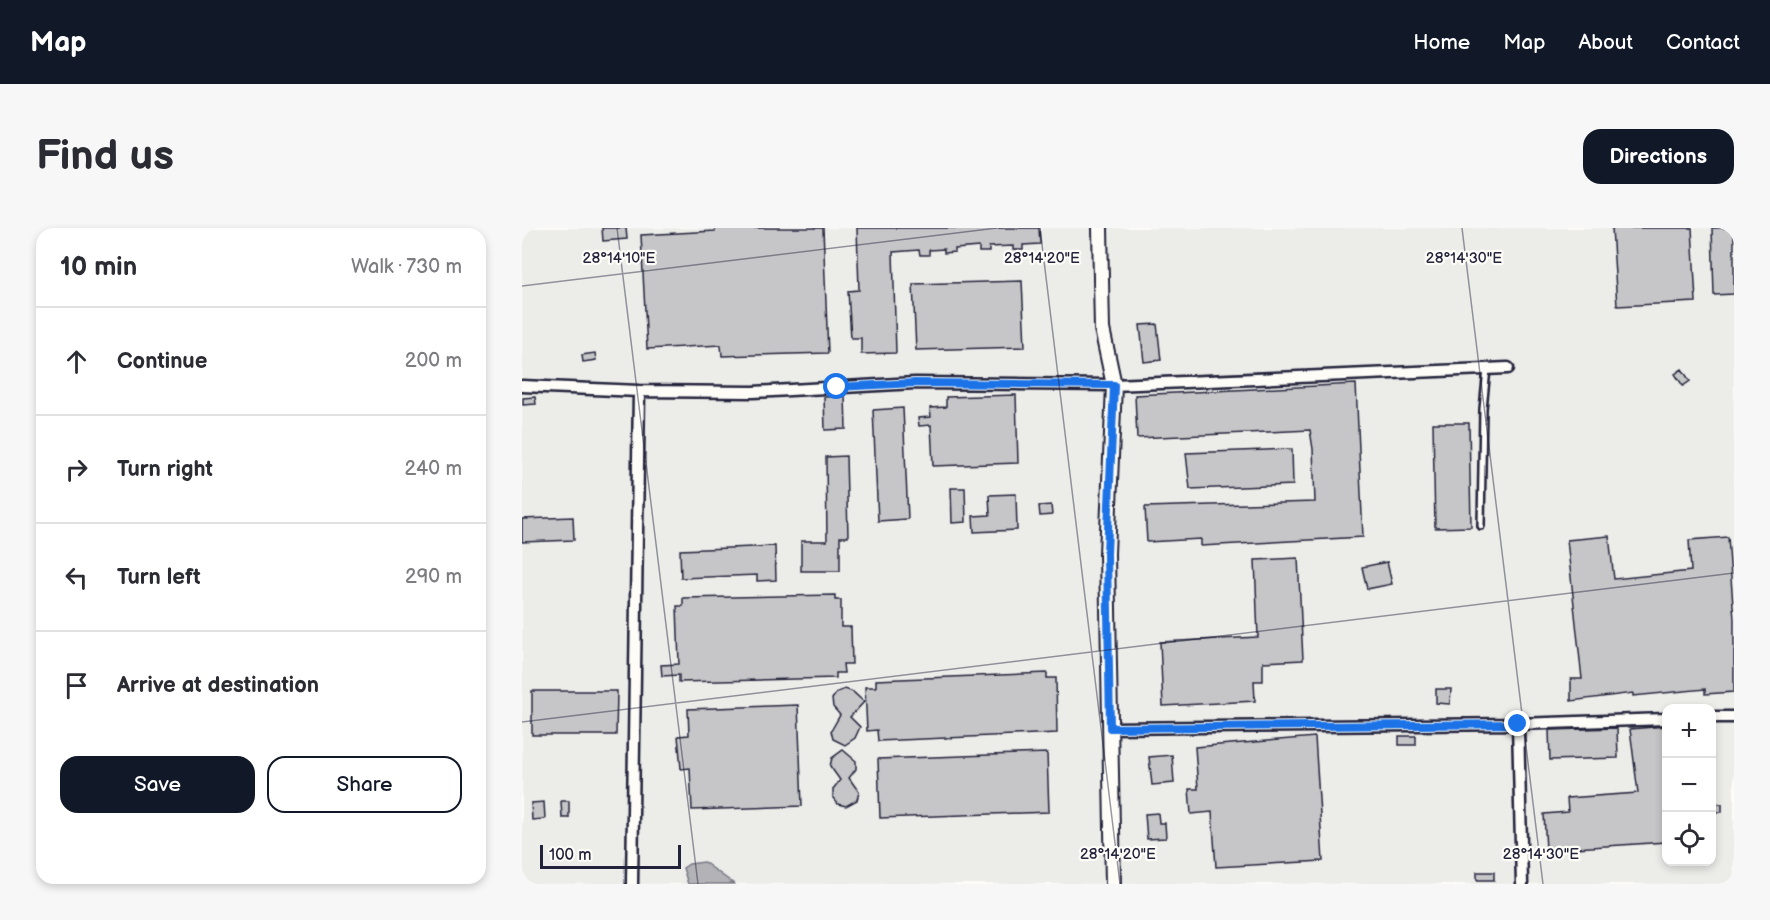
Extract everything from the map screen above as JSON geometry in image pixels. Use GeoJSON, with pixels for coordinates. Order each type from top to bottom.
{"type":"FeatureCollection","features":[{"type":"Feature","properties":{"kind":"street"},"geometry":{"type":"LineString","coordinates":[[1100,228],[1102,328],[1114,385],[1107,554],[1113,884]]}},
{"type":"Feature","properties":{"kind":"street"},"geometry":{"type":"LineString","coordinates":[[522,386],[639,391],[753,392],[915,383],[1114,385],[1509,368]]}},
{"type":"Feature","properties":{"kind":"street"},"geometry":{"type":"LineString","coordinates":[[632,884],[639,391]]}},
{"type":"Feature","properties":{"kind":"street"},"geometry":{"type":"LineString","coordinates":[[1716,717],[1734,717]]}},
{"type":"Feature","properties":{"kind":"street"},"geometry":{"type":"LineString","coordinates":[[1110,728],[1518,724],[1662,719]]}},
{"type":"Feature","properties":{"kind":"street"},"geometry":{"type":"LineString","coordinates":[[1518,724],[1522,884]]}},
{"type":"Feature","properties":{"kind":"lane"},"geometry":{"type":"LineString","coordinates":[[1481,526],[1483,409],[1487,369]]}},
{"type":"Feature","properties":{"kind":"shaded area"},"geometry":{"type":"Polygon","coordinates":[[[522,228],[1734,228],[1734,884],[522,884],[522,228]]]}},
{"type":"Feature","properties":{"kind":"shaded area"},"geometry":{"type":"Polygon","coordinates":[[[704,862],[734,884],[688,884],[683,868],[689,864],[704,862]]]}},
{"type":"Feature","properties":{"kind":"building"},"geometry":{"type":"Polygon","coordinates":[[[602,228],[626,228],[627,239],[603,241],[602,228]]]}},
{"type":"Feature","properties":{"kind":"building"},"geometry":{"type":"Polygon","coordinates":[[[715,228],[823,228],[828,353],[722,356],[721,345],[647,349],[641,235],[715,231],[715,228]]]}},
{"type":"Feature","properties":{"kind":"building"},"geometry":{"type":"Polygon","coordinates":[[[857,228],[1039,228],[1040,244],[1023,245],[1023,250],[1013,250],[1013,246],[989,247],[989,252],[979,252],[979,247],[955,249],[955,252],[944,253],[944,249],[929,250],[929,255],[920,255],[919,250],[893,252],[896,353],[861,354],[861,338],[851,338],[848,291],[859,290],[857,228]]]}},
{"type":"Feature","properties":{"kind":"building"},"geometry":{"type":"Polygon","coordinates":[[[1612,228],[1692,228],[1696,302],[1617,306],[1612,228]]]}},
{"type":"Feature","properties":{"kind":"building"},"geometry":{"type":"Polygon","coordinates":[[[1712,228],[1734,228],[1734,294],[1714,295],[1712,228]]]}},
{"type":"Feature","properties":{"kind":"building"},"geometry":{"type":"Polygon","coordinates":[[[1022,281],[1025,347],[916,350],[913,284],[1022,281]]]}},
{"type":"Feature","properties":{"kind":"building"},"geometry":{"type":"Polygon","coordinates":[[[1157,324],[1161,360],[1144,362],[1140,325],[1157,324]]]}},
{"type":"Feature","properties":{"kind":"building"},"geometry":{"type":"Polygon","coordinates":[[[595,353],[596,360],[583,362],[582,355],[595,353]]]}},
{"type":"Feature","properties":{"kind":"building"},"geometry":{"type":"Polygon","coordinates":[[[1682,369],[1690,381],[1683,386],[1675,374],[1682,369]]]}},
{"type":"Feature","properties":{"kind":"building"},"geometry":{"type":"Polygon","coordinates":[[[1356,384],[1363,537],[1201,546],[1201,539],[1147,542],[1145,507],[1315,502],[1313,449],[1310,430],[1137,438],[1135,395],[1356,384]]]}},
{"type":"Feature","properties":{"kind":"building"},"geometry":{"type":"Polygon","coordinates":[[[1016,395],[1018,463],[933,466],[931,425],[919,426],[918,418],[931,417],[930,408],[946,407],[946,397],[1016,395]]]}},
{"type":"Feature","properties":{"kind":"building"},"geometry":{"type":"Polygon","coordinates":[[[845,396],[846,429],[825,430],[824,397],[845,396]]]}},
{"type":"Feature","properties":{"kind":"building"},"geometry":{"type":"Polygon","coordinates":[[[535,397],[536,404],[523,405],[523,398],[535,397]]]}},
{"type":"Feature","properties":{"kind":"building"},"geometry":{"type":"Polygon","coordinates":[[[903,408],[908,519],[878,521],[873,410],[903,408]]]}},
{"type":"Feature","properties":{"kind":"building"},"geometry":{"type":"Polygon","coordinates":[[[1433,423],[1469,423],[1471,527],[1435,528],[1433,423]]]}},
{"type":"Feature","properties":{"kind":"building"},"geometry":{"type":"Polygon","coordinates":[[[1292,449],[1293,485],[1190,489],[1186,453],[1292,449]]]}},
{"type":"Feature","properties":{"kind":"building"},"geometry":{"type":"Polygon","coordinates":[[[846,456],[848,537],[840,537],[840,571],[801,571],[801,541],[827,541],[826,457],[846,456]]]}},
{"type":"Feature","properties":{"kind":"building"},"geometry":{"type":"Polygon","coordinates":[[[951,488],[965,488],[966,522],[952,523],[951,488]]]}},
{"type":"Feature","properties":{"kind":"building"},"geometry":{"type":"Polygon","coordinates":[[[1016,494],[1017,530],[974,532],[973,516],[990,515],[989,495],[1016,494]]]}},
{"type":"Feature","properties":{"kind":"building"},"geometry":{"type":"Polygon","coordinates":[[[1051,505],[1052,515],[1040,516],[1039,506],[1051,505]]]}},
{"type":"Feature","properties":{"kind":"building"},"geometry":{"type":"Polygon","coordinates":[[[573,517],[574,540],[522,542],[522,519],[573,517]]]}},
{"type":"Feature","properties":{"kind":"building"},"geometry":{"type":"Polygon","coordinates":[[[1609,536],[1614,579],[1691,571],[1689,540],[1728,537],[1734,619],[1734,692],[1705,694],[1705,689],[1633,696],[1633,693],[1571,701],[1571,679],[1582,679],[1567,540],[1609,536]]]}},
{"type":"Feature","properties":{"kind":"building"},"geometry":{"type":"Polygon","coordinates":[[[775,546],[776,580],[757,581],[757,575],[681,578],[680,550],[775,546]]]}},
{"type":"Feature","properties":{"kind":"building"},"geometry":{"type":"Polygon","coordinates":[[[1298,558],[1303,660],[1263,662],[1263,681],[1254,681],[1255,701],[1163,706],[1160,642],[1258,637],[1255,560],[1298,558]]]}},
{"type":"Feature","properties":{"kind":"building"},"geometry":{"type":"Polygon","coordinates":[[[1387,562],[1392,584],[1367,589],[1362,567],[1387,562]]]}},
{"type":"Feature","properties":{"kind":"building"},"geometry":{"type":"Polygon","coordinates":[[[835,595],[835,600],[841,600],[841,627],[851,627],[852,664],[843,664],[844,673],[836,673],[836,678],[679,682],[679,675],[662,676],[661,665],[679,664],[677,606],[683,606],[683,598],[835,595]]]}},
{"type":"Feature","properties":{"kind":"building"},"geometry":{"type":"Polygon","coordinates":[[[1047,673],[1047,678],[1056,678],[1057,733],[878,741],[877,730],[867,731],[865,687],[876,687],[876,680],[1047,673]]]}},
{"type":"Feature","properties":{"kind":"building"},"geometry":{"type":"Polygon","coordinates":[[[845,689],[853,692],[864,702],[850,717],[860,727],[855,738],[845,745],[833,739],[831,731],[840,715],[833,707],[832,699],[837,692],[845,689]]]}},
{"type":"Feature","properties":{"kind":"building"},"geometry":{"type":"Polygon","coordinates":[[[1436,689],[1451,689],[1450,704],[1436,703],[1436,689]]]}},
{"type":"Feature","properties":{"kind":"building"},"geometry":{"type":"Polygon","coordinates":[[[532,691],[617,691],[616,735],[532,735],[532,691]]]}},
{"type":"Feature","properties":{"kind":"building"},"geometry":{"type":"Polygon","coordinates":[[[798,705],[802,806],[692,810],[690,768],[681,769],[678,736],[689,735],[688,709],[798,705]]]}},
{"type":"Feature","properties":{"kind":"building"},"geometry":{"type":"Polygon","coordinates":[[[1662,726],[1662,842],[1546,850],[1544,814],[1568,812],[1567,798],[1638,793],[1630,729],[1662,726]]]}},
{"type":"Feature","properties":{"kind":"building"},"geometry":{"type":"Polygon","coordinates":[[[1617,728],[1618,758],[1550,760],[1549,730],[1617,728]]]}},
{"type":"Feature","properties":{"kind":"building"},"geometry":{"type":"Polygon","coordinates":[[[1399,736],[1416,736],[1416,745],[1399,745],[1399,736]]]}},
{"type":"Feature","properties":{"kind":"building"},"geometry":{"type":"Polygon","coordinates":[[[1315,737],[1323,861],[1216,867],[1212,812],[1191,814],[1189,789],[1198,789],[1195,747],[1315,737]]]}},
{"type":"Feature","properties":{"kind":"building"},"geometry":{"type":"Polygon","coordinates":[[[843,750],[856,761],[856,769],[849,778],[859,792],[857,800],[846,806],[838,804],[833,798],[833,789],[840,780],[830,766],[832,758],[843,750]]]}},
{"type":"Feature","properties":{"kind":"building"},"geometry":{"type":"Polygon","coordinates":[[[1047,753],[1049,812],[880,818],[878,759],[1047,753]]]}},
{"type":"Feature","properties":{"kind":"building"},"geometry":{"type":"Polygon","coordinates":[[[1172,755],[1174,783],[1152,785],[1149,757],[1172,755]]]}},
{"type":"Feature","properties":{"kind":"building"},"geometry":{"type":"Polygon","coordinates":[[[561,801],[569,801],[569,818],[562,818],[561,801]]]}},
{"type":"Feature","properties":{"kind":"building"},"geometry":{"type":"Polygon","coordinates":[[[544,802],[545,819],[532,820],[531,803],[544,802]]]}},
{"type":"Feature","properties":{"kind":"building"},"geometry":{"type":"Polygon","coordinates":[[[1716,803],[1722,804],[1722,812],[1716,812],[1716,803]]]}},
{"type":"Feature","properties":{"kind":"building"},"geometry":{"type":"Polygon","coordinates":[[[1158,813],[1159,823],[1165,823],[1166,838],[1147,839],[1145,814],[1158,813]]]}},
{"type":"Feature","properties":{"kind":"building"},"geometry":{"type":"Polygon","coordinates":[[[1477,872],[1494,872],[1494,880],[1477,880],[1477,872]]]}},
{"type":"Feature","properties":{"kind":"route"},"geometry":{"type":"LineString","coordinates":[[837,387],[915,383],[1114,385],[1107,554],[1110,728],[1518,724]]}}]}
